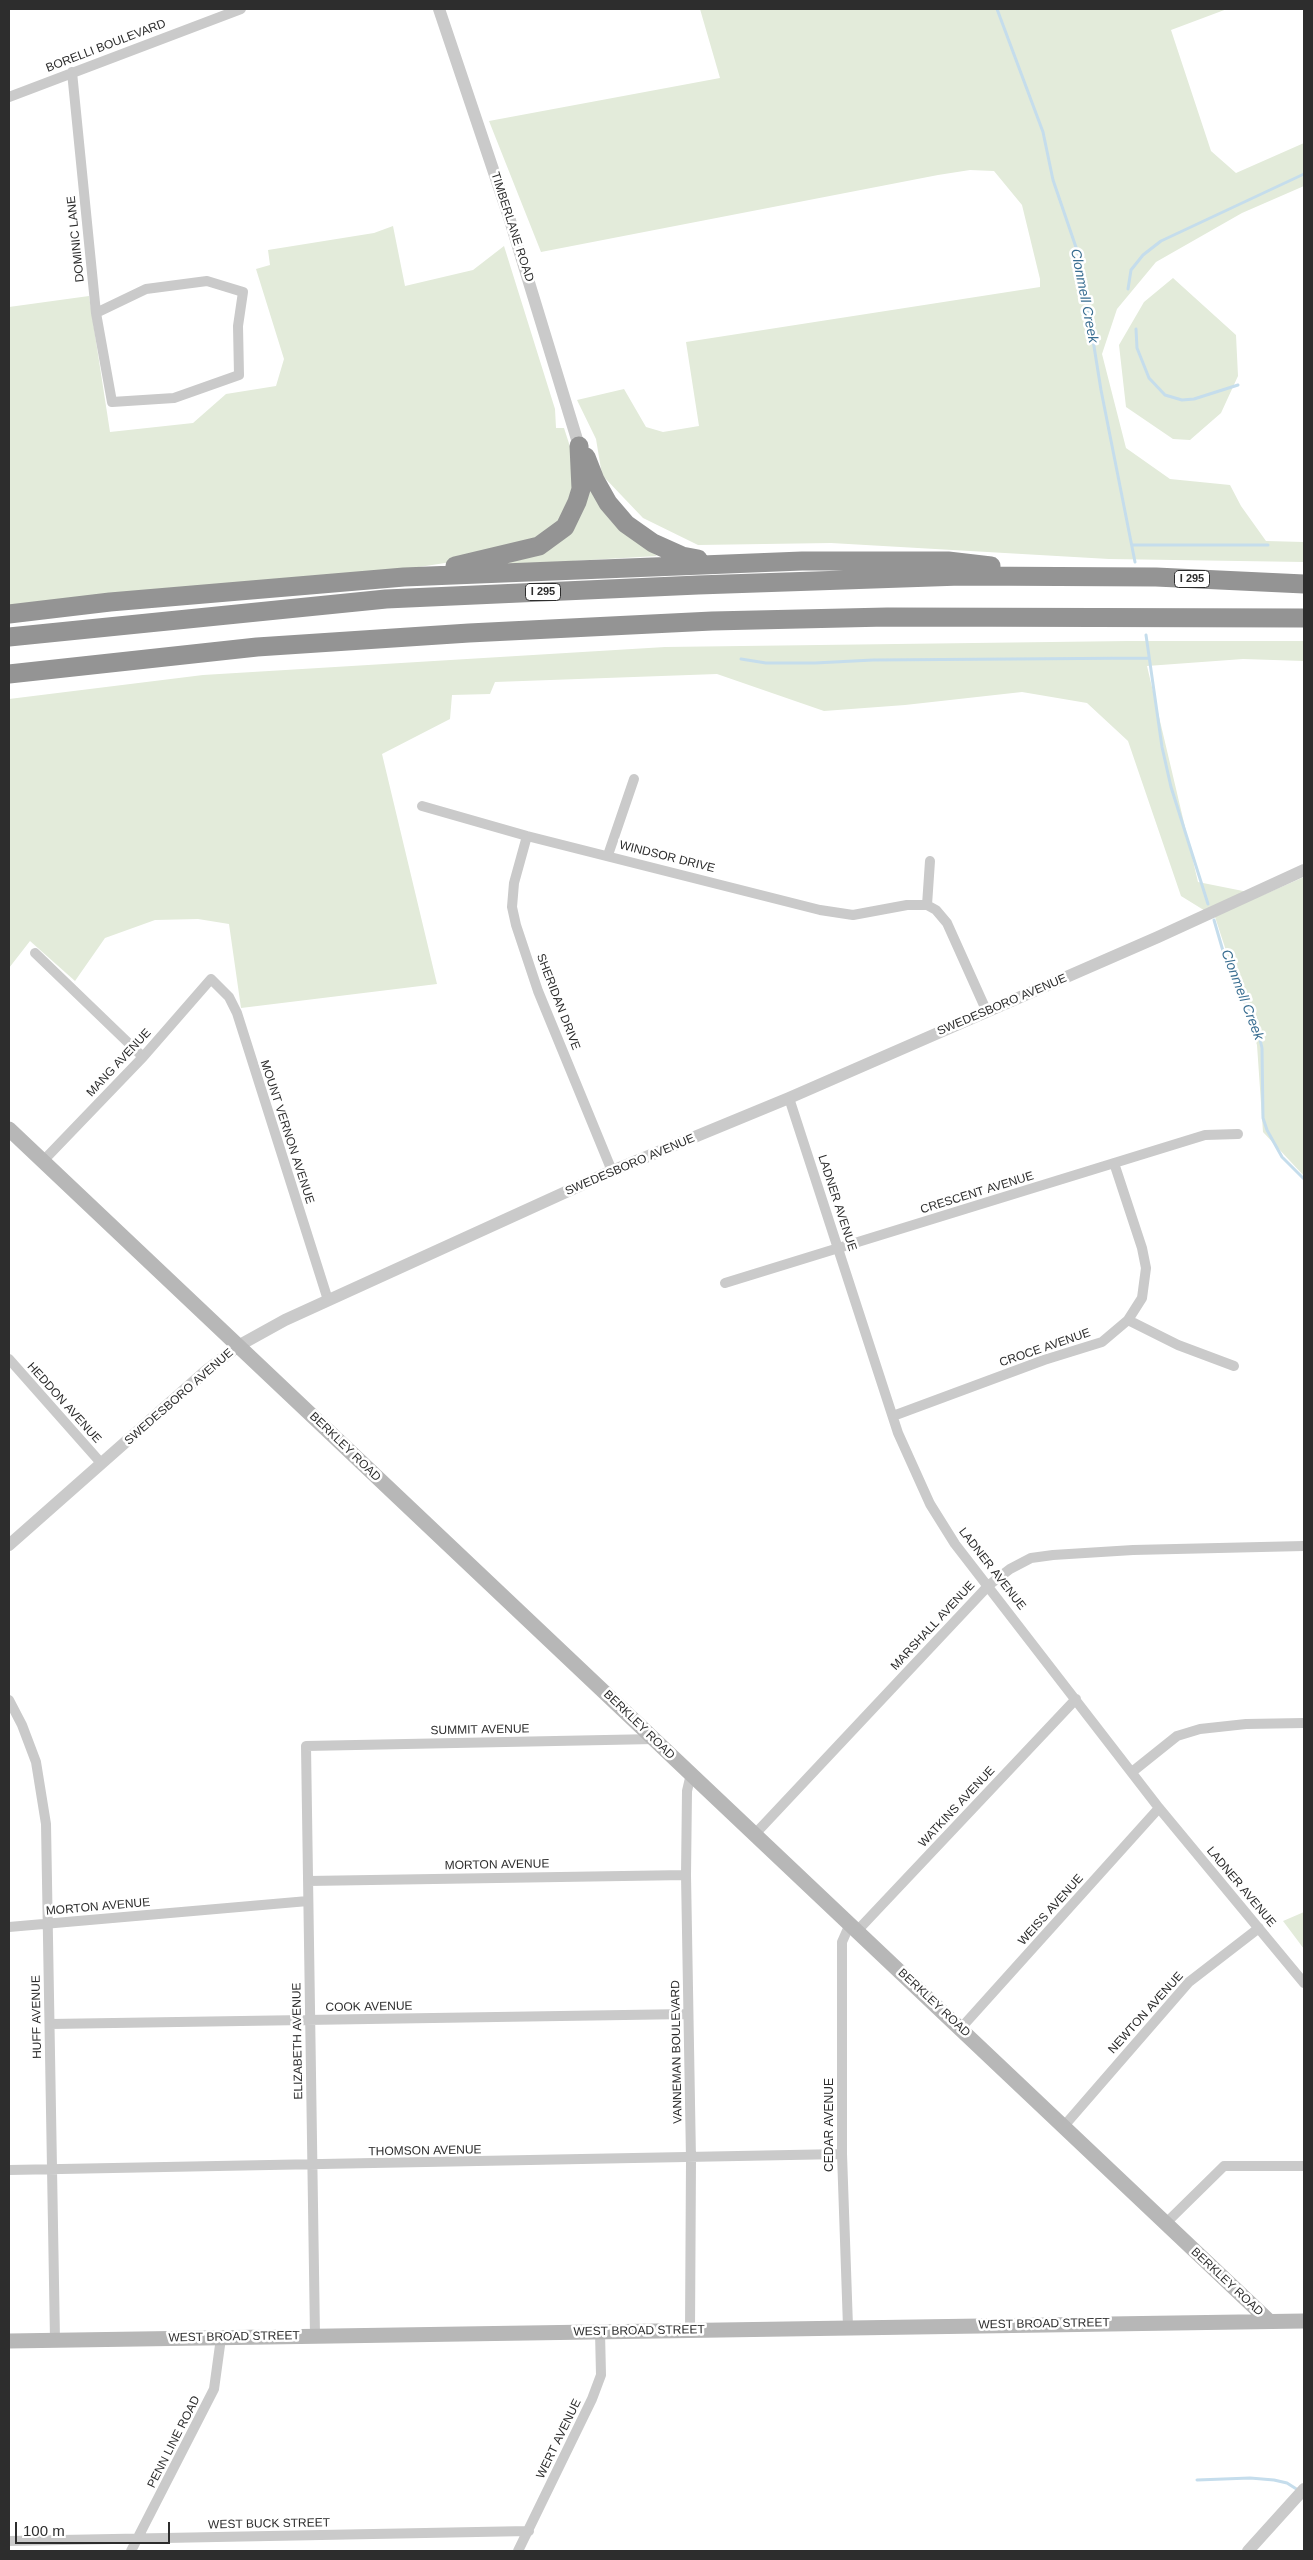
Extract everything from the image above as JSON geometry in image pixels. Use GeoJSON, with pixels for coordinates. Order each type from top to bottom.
{"type":"FeatureCollection","features":[{"type":"Feature","properties":{"kind":"highway"},"geometry":{"type":"LineString","coordinates":[[579,446],[599,488],[626,524],[653,544],[682,556],[719,563]]}},
{"type":"Feature","properties":{"kind":"highway"},"geometry":{"type":"LineString","coordinates":[[404,577],[522,551],[539,546],[555,536],[565,527],[577,502],[582,472],[579,446]]}},
{"type":"Feature","properties":{"kind":"highway"},"geometry":{"type":"LineString","coordinates":[[9,614],[110,602],[404,577],[719,563],[948,561],[1080,576]]}},
{"type":"Feature","properties":{"kind":"highway","name":"I 295"},"geometry":{"type":"LineString","coordinates":[[9,637],[386,599],[931,577],[1156,577],[1304,584]]}},
{"type":"Feature","properties":{"kind":"highway"},"geometry":{"type":"LineString","coordinates":[[9,674],[216,651],[469,633],[712,621],[887,617],[1304,618]]}},
{"type":"Feature","properties":{"kind":"highway"},"geometry":{"type":"LineString","coordinates":[[1231,619],[1304,627]]}},
{"type":"Feature","properties":{"kind":"highway"},"geometry":{"type":"LineString","coordinates":[[9,684],[191,665],[216,651]]}},
{"type":"Feature","properties":{"kind":"main road","name":"BERKLEY ROAD"},"geometry":{"type":"LineString","coordinates":[[9,1129],[1269,2321]]}},
{"type":"Feature","properties":{"kind":"main road","name":"WEST BROAD STREET"},"geometry":{"type":"LineString","coordinates":[[9,2341],[1304,2321]]}},
{"type":"Feature","properties":{"kind":"street","name":"BORELLI BOULEVARD"},"geometry":{"type":"LineString","coordinates":[[9,97],[241,9]]}},
{"type":"Feature","properties":{"kind":"street","name":"TIMBERLANE ROAD"},"geometry":{"type":"LineString","coordinates":[[439,9],[516,238],[579,446]]}},
{"type":"Feature","properties":{"kind":"street","name":"DOMINIC LANE"},"geometry":{"type":"LineString","coordinates":[[72,72],[96,313],[112,402],[174,398],[238,375],[238,326],[243,292],[207,281],[146,289],[96,313]]}},
{"type":"Feature","properties":{"kind":"street"},"geometry":{"type":"LineString","coordinates":[[608,855],[634,779]]}},
{"type":"Feature","properties":{"kind":"street","name":"WINDSOR DRIVE"},"geometry":{"type":"LineString","coordinates":[[422,806],[527,836],[820,910],[853,915],[907,905],[926,905]]}},
{"type":"Feature","properties":{"kind":"street","name":"SHERIDAN DRIVE"},"geometry":{"type":"LineString","coordinates":[[527,836],[514,883],[512,907],[516,925],[538,991],[612,1171]]}},
{"type":"Feature","properties":{"kind":"street"},"geometry":{"type":"LineString","coordinates":[[930,861],[926,905],[936,910],[947,923],[986,1012]]}},
{"type":"Feature","properties":{"kind":"street","name":"SWEDESBORO AVENUE"},"geometry":{"type":"LineString","coordinates":[[9,1545],[206,1371],[238,1346],[328,1300],[612,1171],[790,1098],[1158,937],[1304,870]]}},
{"type":"Feature","properties":{"kind":"street"},"geometry":{"type":"LineString","coordinates":[[35,953],[143,1057]]}},
{"type":"Feature","properties":{"kind":"street","name":"MANG AVENUE"},"geometry":{"type":"LineString","coordinates":[[43,1161],[143,1057],[210,979]]}},
{"type":"Feature","properties":{"kind":"street","name":"MOUNT VERNON AVENUE"},"geometry":{"type":"LineString","coordinates":[[210,979],[229,997],[237,1013],[328,1300]]}},
{"type":"Feature","properties":{"kind":"street","name":"LADNER AVENUE"},"geometry":{"type":"LineString","coordinates":[[790,1098],[898,1433],[930,1504],[955,1544],[989,1585],[1159,1808],[1304,1983]]}},
{"type":"Feature","properties":{"kind":"street","name":"CRESCENT AVENUE"},"geometry":{"type":"LineString","coordinates":[[725,1283],[1206,1134],[1238,1134]]}},
{"type":"Feature","properties":{"kind":"street","name":"CROCE AVENUE"},"geometry":{"type":"LineString","coordinates":[[893,1416],[1044,1360],[1102,1342],[1128,1320],[1142,1298],[1146,1268],[1142,1248],[1114,1163]]}},
{"type":"Feature","properties":{"kind":"street"},"geometry":{"type":"LineString","coordinates":[[1128,1320],[1178,1346],[1234,1366]]}},
{"type":"Feature","properties":{"kind":"street","name":"HEDDON AVENUE"},"geometry":{"type":"LineString","coordinates":[[9,1360],[101,1464]]}},
{"type":"Feature","properties":{"kind":"street","name":"MARSHALL AVENUE"},"geometry":{"type":"LineString","coordinates":[[755,1834],[989,1585],[1010,1569],[1031,1558],[1133,1550],[1304,1546]]}},
{"type":"Feature","properties":{"kind":"street","name":"WATKINS AVENUE"},"geometry":{"type":"LineString","coordinates":[[854,1928],[1076,1699]]}},
{"type":"Feature","properties":{"kind":"street","name":"HUFF AVENUE"},"geometry":{"type":"LineString","coordinates":[[9,1700],[32,1749],[42,1791],[47,1842],[55,2340]]}},
{"type":"Feature","properties":{"kind":"street"},"geometry":{"type":"LineString","coordinates":[[1132,1772],[1176,1736],[1200,1729],[1246,1724],[1304,1723]]}},
{"type":"Feature","properties":{"kind":"street","name":"SUMMIT AVENUE"},"geometry":{"type":"LineString","coordinates":[[306,1746],[655,1739]]}},
{"type":"Feature","properties":{"kind":"street","name":"ELIZABETH AVENUE"},"geometry":{"type":"LineString","coordinates":[[306,1746],[315,2336]]}},
{"type":"Feature","properties":{"kind":"street","name":"VANNEMAN BOULEVARD"},"geometry":{"type":"LineString","coordinates":[[690,2330],[691,2159],[686,1875],[687,1792],[691,1774]]}},
{"type":"Feature","properties":{"kind":"street","name":"WEISS AVENUE"},"geometry":{"type":"LineString","coordinates":[[961,2028],[1159,1808]]}},
{"type":"Feature","properties":{"kind":"street","name":"MORTON AVENUE"},"geometry":{"type":"LineString","coordinates":[[308,1881],[686,1875]]}},
{"type":"Feature","properties":{"kind":"street","name":"MORTON AVENUE"},"geometry":{"type":"LineString","coordinates":[[9,1927],[308,1901]]}},
{"type":"Feature","properties":{"kind":"street","name":"CEDAR AVENUE"},"geometry":{"type":"LineString","coordinates":[[848,2327],[842,2154],[842,1942],[854,1928]]}},
{"type":"Feature","properties":{"kind":"street","name":"NEWTON AVENUE"},"geometry":{"type":"LineString","coordinates":[[1064,2126],[1189,1982],[1259,1928]]}},
{"type":"Feature","properties":{"kind":"street","name":"COOK AVENUE"},"geometry":{"type":"LineString","coordinates":[[50,2024],[688,2014]]}},
{"type":"Feature","properties":{"kind":"street","name":"THOMSON AVENUE"},"geometry":{"type":"LineString","coordinates":[[9,2170],[691,2159],[842,2154]]}},
{"type":"Feature","properties":{"kind":"street"},"geometry":{"type":"LineString","coordinates":[[1166,2223],[1224,2166],[1304,2166]]}},
{"type":"Feature","properties":{"kind":"street","name":"WERT AVENUE"},"geometry":{"type":"LineString","coordinates":[[518,2551],[585,2418],[601,2375],[600,2332]]}},
{"type":"Feature","properties":{"kind":"street","name":"PENN LINE ROAD"},"geometry":{"type":"LineString","coordinates":[[131,2551],[214,2389],[220,2338]]}},
{"type":"Feature","properties":{"kind":"street"},"geometry":{"type":"LineString","coordinates":[[1248,2551],[1300,2493]]}},
{"type":"Feature","properties":{"kind":"street","name":"WEST BUCK STREET"},"geometry":{"type":"LineString","coordinates":[[9,2541],[529,2531]]}},
{"type":"Feature","properties":{"kind":"green space"},"geometry":{"type":"Polygon","coordinates":[[[700,9],[1227,9],[1171,30],[1211,151],[1236,173],[1304,143],[1304,186],[1242,213],[1156,262],[1117,309],[1102,354],[1126,448],[1170,479],[1230,485],[1241,506],[1266,541],[1304,542],[1304,562],[1109,559],[831,543],[698,545],[643,518],[602,475],[596,439],[577,400],[624,389],[646,427],[663,432],[699,426],[686,342],[1040,287],[1040,279],[1022,205],[994,171],[970,170],[938,175],[541,252],[489,121],[720,78],[700,9]]]}},
{"type":"Feature","properties":{"kind":"green space"},"geometry":{"type":"Polygon","coordinates":[[[393,226],[405,286],[473,270],[504,246],[555,409],[556,428],[564,428],[575,462],[575,494],[553,529],[535,542],[471,559],[380,573],[9,610],[9,307],[89,296],[110,432],[193,423],[226,394],[276,386],[284,359],[256,269],[270,265],[268,250],[374,233],[393,226]]]}},
{"type":"Feature","properties":{"kind":"green space"},"geometry":{"type":"Polygon","coordinates":[[[1173,278],[1236,335],[1238,376],[1221,413],[1190,440],[1173,439],[1126,407],[1119,345],[1144,302],[1173,278]]]}},
{"type":"Feature","properties":{"kind":"green space"},"geometry":{"type":"Polygon","coordinates":[[[590,486],[611,521],[657,556],[504,565],[573,530],[590,486]]]}},
{"type":"Feature","properties":{"kind":"green space"},"geometry":{"type":"Polygon","coordinates":[[[1128,641],[1304,641],[1304,661],[1243,659],[1147,666],[1198,882],[1263,895],[1304,877],[1304,1176],[1263,1132],[1257,1045],[1215,917],[1181,896],[1128,741],[1087,703],[1022,692],[905,705],[824,711],[717,674],[495,682],[490,694],[452,695],[450,719],[382,754],[437,984],[241,1008],[229,924],[198,919],[155,920],[105,938],[75,981],[30,941],[9,968],[9,699],[203,675],[665,647],[1128,641]]]}},
{"type":"Feature","properties":{"kind":"green space"},"geometry":{"type":"Polygon","coordinates":[[[1304,1912],[1304,1949],[1283,1921],[1304,1912]]]}},
{"type":"Feature","properties":{"kind":"waterway","name":"Clonmell Creek"},"geometry":{"type":"LineString","coordinates":[[997,9],[1043,132],[1053,180],[1080,259],[1101,390],[1135,562]]}},
{"type":"Feature","properties":{"kind":"waterway"},"geometry":{"type":"LineString","coordinates":[[1128,289],[1131,270],[1143,255],[1161,241],[1304,174]]}},
{"type":"Feature","properties":{"kind":"waterway"},"geometry":{"type":"LineString","coordinates":[[1136,329],[1137,348],[1149,378],[1165,395],[1182,400],[1194,399],[1238,385]]}},
{"type":"Feature","properties":{"kind":"waterway"},"geometry":{"type":"LineString","coordinates":[[1132,545],[1268,545]]}},
{"type":"Feature","properties":{"kind":"waterway","name":"Clonmell Creek"},"geometry":{"type":"LineString","coordinates":[[1146,635],[1162,747],[1171,787],[1208,904]]}},
{"type":"Feature","properties":{"kind":"waterway"},"geometry":{"type":"LineString","coordinates":[[741,659],[766,663],[815,663],[873,660],[1149,658]]}},
{"type":"Feature","properties":{"kind":"waterway","name":"Clonmell Creek"},"geometry":{"type":"LineString","coordinates":[[1214,920],[1223,951],[1257,1027],[1262,1048],[1263,1118],[1267,1130],[1282,1157],[1304,1179]]}},
{"type":"Feature","properties":{"kind":"waterway"},"geometry":{"type":"LineString","coordinates":[[1197,2480],[1250,2478],[1274,2480],[1287,2483],[1298,2490]]}}]}
